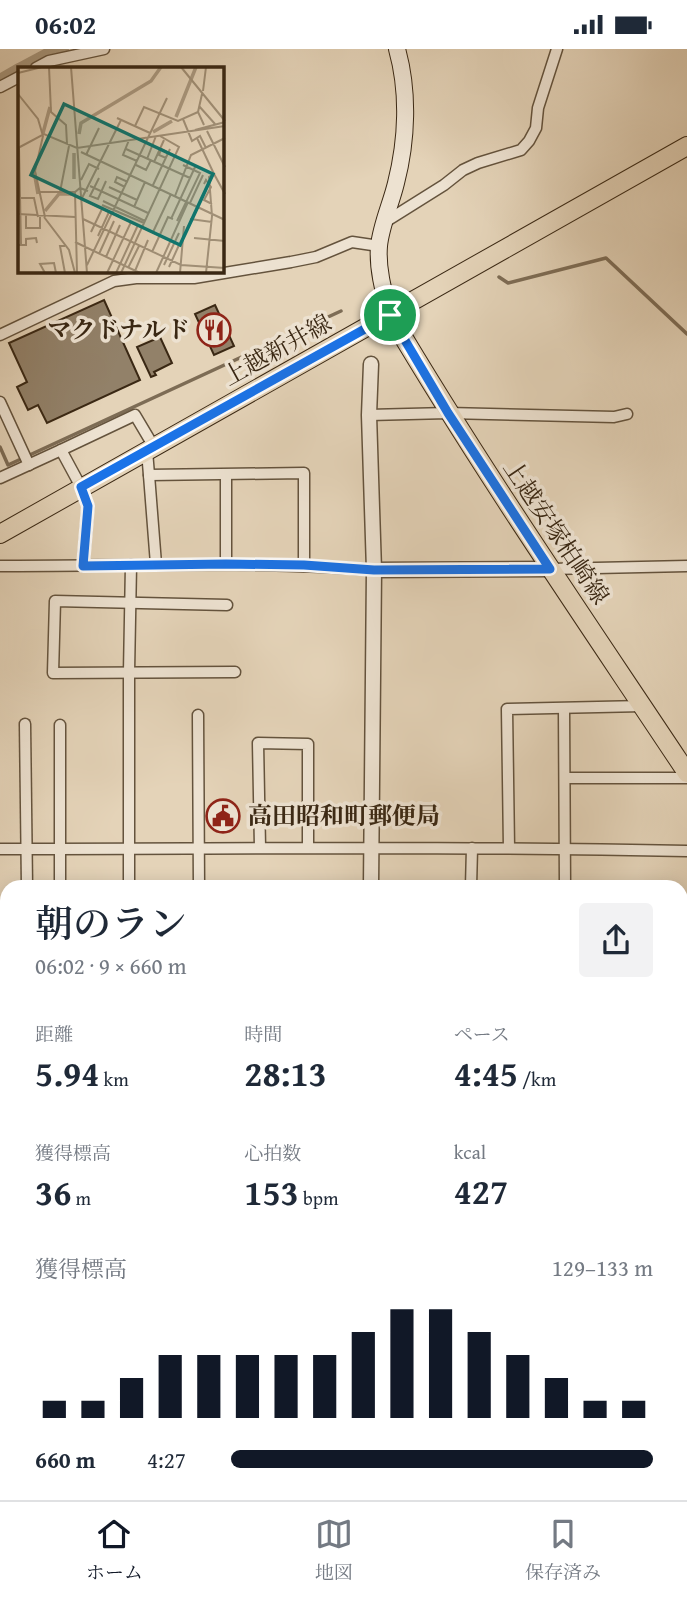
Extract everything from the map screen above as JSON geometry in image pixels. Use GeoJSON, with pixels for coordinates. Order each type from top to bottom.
{"type":"FeatureCollection","features":[{"type":"Feature","properties":{"kind":"main road"},"geometry":{"type":"LineString","coordinates":[[390,315],[382,285],[379,246],[397,181],[404,142],[404,75],[397,49]]}},
{"type":"Feature","properties":{"kind":"main road","name":"上越新井線"},"geometry":{"type":"LineString","coordinates":[[0,534],[687,146]]}},
{"type":"Feature","properties":{"kind":"main road","name":"上越安塚柏崎線"},"geometry":{"type":"LineString","coordinates":[[390,315],[448,413],[687,772]]}},
{"type":"Feature","properties":{"kind":"street"},"geometry":{"type":"LineString","coordinates":[[38,67],[49,61],[104,49]]}},
{"type":"Feature","properties":{"kind":"street"},"geometry":{"type":"LineString","coordinates":[[385,222],[463,170],[521,150],[536,128],[538,108],[557,49]]}},
{"type":"Feature","properties":{"kind":"street"},"geometry":{"type":"LineString","coordinates":[[0,87],[18,78]]}},
{"type":"Feature","properties":{"kind":"street"},"geometry":{"type":"LineString","coordinates":[[0,335],[114,281],[136,278],[194,278],[291,263],[316,257],[352,242],[379,246]]}},
{"type":"Feature","properties":{"kind":"street"},"geometry":{"type":"LineString","coordinates":[[371,364],[369,415],[374,570],[371,880]]}},
{"type":"Feature","properties":{"kind":"street"},"geometry":{"type":"LineString","coordinates":[[0,402],[29,465]]}},
{"type":"Feature","properties":{"kind":"street"},"geometry":{"type":"LineString","coordinates":[[369,415],[448,413],[614,417],[627,414]]}},
{"type":"Feature","properties":{"kind":"street"},"geometry":{"type":"LineString","coordinates":[[0,478],[135,415],[151,449],[149,475],[156,564]]}},
{"type":"Feature","properties":{"kind":"street"},"geometry":{"type":"LineString","coordinates":[[61,450],[88,506],[83,566]]}},
{"type":"Feature","properties":{"kind":"street"},"geometry":{"type":"LineString","coordinates":[[149,475],[304,473],[304,565]]}},
{"type":"Feature","properties":{"kind":"street"},"geometry":{"type":"LineString","coordinates":[[226,475],[226,564]]}},
{"type":"Feature","properties":{"kind":"street"},"geometry":{"type":"LineString","coordinates":[[0,566],[226,564],[304,565],[374,570],[687,566]]}},
{"type":"Feature","properties":{"kind":"street"},"geometry":{"type":"LineString","coordinates":[[129,880],[131,565]]}},
{"type":"Feature","properties":{"kind":"street"},"geometry":{"type":"LineString","coordinates":[[227,605],[55,601],[53,673],[235,671]]}},
{"type":"Feature","properties":{"kind":"street"},"geometry":{"type":"LineString","coordinates":[[509,848],[507,709],[643,706]]}},
{"type":"Feature","properties":{"kind":"street"},"geometry":{"type":"LineString","coordinates":[[564,709],[565,880]]}},
{"type":"Feature","properties":{"kind":"street"},"geometry":{"type":"LineString","coordinates":[[198,715],[199,880]]}},
{"type":"Feature","properties":{"kind":"street"},"geometry":{"type":"LineString","coordinates":[[25,724],[27,880]]}},
{"type":"Feature","properties":{"kind":"street"},"geometry":{"type":"LineString","coordinates":[[60,725],[60,880]]}},
{"type":"Feature","properties":{"kind":"street"},"geometry":{"type":"LineString","coordinates":[[260,848],[258,743],[308,744],[308,847]]}},
{"type":"Feature","properties":{"kind":"street"},"geometry":{"type":"LineString","coordinates":[[565,778],[687,778]]}},
{"type":"Feature","properties":{"kind":"street"},"geometry":{"type":"LineString","coordinates":[[0,849],[199,850],[372,846],[687,851]]}},
{"type":"Feature","properties":{"kind":"street"},"geometry":{"type":"LineString","coordinates":[[471,848],[471,880]]}},
{"type":"Feature","properties":{"kind":"street"},"geometry":{"type":"LineString","coordinates":[[0,1013],[0,1087]]}},
{"type":"Feature","properties":{"kind":"building"},"geometry":{"type":"Polygon","coordinates":[[[104,300],[140,380],[47,423],[38,405],[28,410],[17,387],[27,382],[9,343],[104,300]]]}},
{"type":"Feature","properties":{"kind":"building","name":"マクドナルド"},"geometry":{"type":"Polygon","coordinates":[[[215,305],[234,346],[214,355],[195,314],[215,305]]]}},
{"type":"Feature","properties":{"kind":"building"},"geometry":{"type":"Polygon","coordinates":[[[160,337],[172,363],[154,372],[156,375],[151,377],[137,347],[160,337]]]}},
{"type":"Feature","properties":{"kind":"waterway"},"geometry":{"type":"LineString","coordinates":[[23,67],[53,51],[63,49]]}},
{"type":"Feature","properties":{"kind":"waterway"},"geometry":{"type":"LineString","coordinates":[[0,80],[18,70]]}},
{"type":"Feature","properties":{"kind":"waterway"},"geometry":{"type":"LineString","coordinates":[[499,277],[508,283],[606,258],[687,334]]}},
{"type":"Feature","properties":{"kind":"waterway"},"geometry":{"type":"LineString","coordinates":[[0,447],[8,465],[341,311]]}},
{"type":"Feature","properties":{"kind":"place","name":"マクドナルド"},"geometry":{"type":"Point","coordinates":[214,330]}},
{"type":"Feature","properties":{"kind":"place","name":"高田昭和町郵便局"},"geometry":{"type":"Point","coordinates":[223,816]}},
{"type":"Feature","properties":{"kind":"route"},"geometry":{"type":"LineString","coordinates":[[390,315],[448,413],[550,569],[374,570],[304,565],[226,564],[83,566],[88,506],[81,487],[390,315]]}}]}
